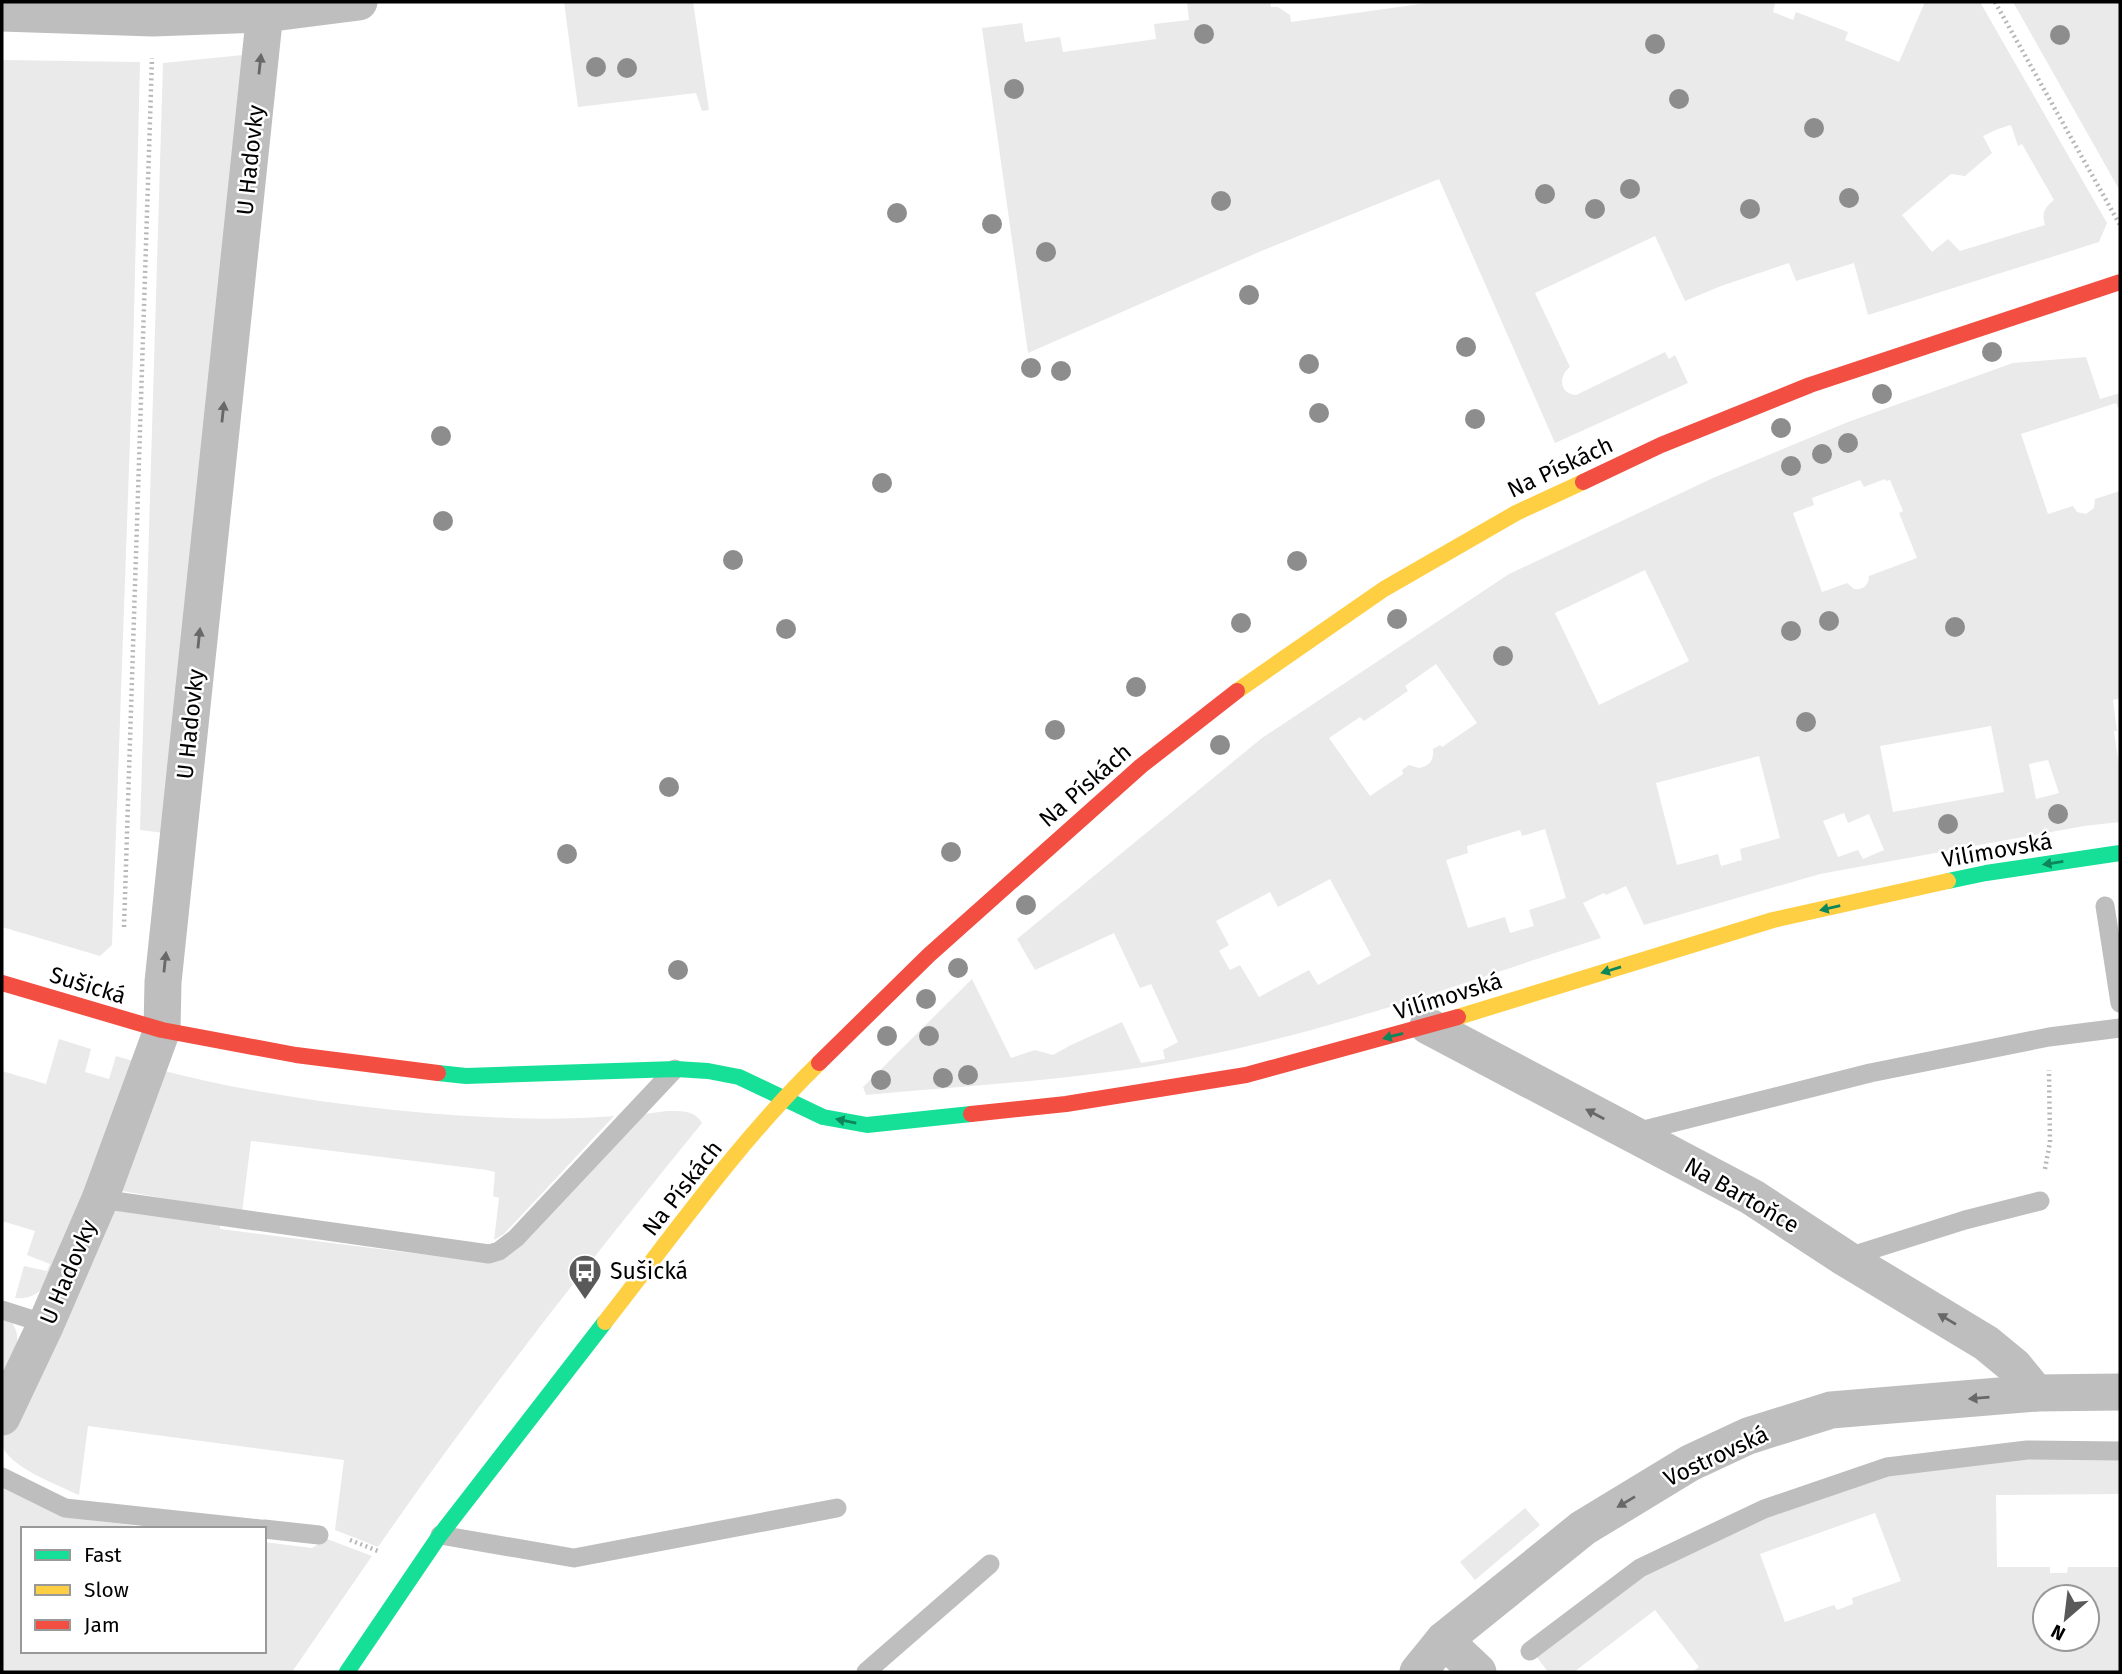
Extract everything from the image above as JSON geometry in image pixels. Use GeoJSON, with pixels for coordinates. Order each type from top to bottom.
{"type":"FeatureCollection","features":[{"type":"Feature","properties":{"kind":"street"},"geometry":{"type":"LineString","coordinates":[[2,13],[153,18],[359,2]]}},
{"type":"Feature","properties":{"kind":"street","name":"U Hadovky"},"geometry":{"type":"LineString","coordinates":[[2,1417],[47,1324],[100,1199],[162,1030],[165,968],[266,8]]}},
{"type":"Feature","properties":{"kind":"street","name":"Na Pískách"},"geometry":{"type":"LineString","coordinates":[[347,1672],[440,1535],[702,1198],[784,1097],[929,954],[1141,766],[1199,719],[1384,589],[1516,513],[1661,445],[1810,385],[2120,282]]}},
{"type":"Feature","properties":{"kind":"street","name":"Vilímovská"},"geometry":{"type":"LineString","coordinates":[[784,1097],[823,1117],[867,1125],[1066,1104],[1246,1075],[1428,1026],[1773,920],[1986,873],[2120,853]]}},
{"type":"Feature","properties":{"kind":"street","name":"Sušická"},"geometry":{"type":"LineString","coordinates":[[2,983],[162,1030],[296,1055],[466,1076],[676,1069],[708,1071],[739,1077],[784,1097]]}},
{"type":"Feature","properties":{"kind":"street","name":"Na Bartoňce"},"geometry":{"type":"LineString","coordinates":[[1428,1026],[1752,1197],[1845,1258],[1986,1343],[2014,1366],[2036,1393]]}},
{"type":"Feature","properties":{"kind":"street","name":"Vostrovská"},"geometry":{"type":"LineString","coordinates":[[1418,1672],[1444,1640],[1583,1528],[1690,1464],[1748,1436],[1831,1410],[2036,1393],[2120,1392]]}},
{"type":"Feature","properties":{"kind":"street"},"geometry":{"type":"LineString","coordinates":[[1444,1640],[1478,1672]]}},
{"type":"Feature","properties":{"kind":"lane"},"geometry":{"type":"LineString","coordinates":[[2105,906],[2120,1003]]}},
{"type":"Feature","properties":{"kind":"lane"},"geometry":{"type":"LineString","coordinates":[[1631,1133],[1870,1073],[2049,1037],[2120,1028]]}},
{"type":"Feature","properties":{"kind":"lane"},"geometry":{"type":"LineString","coordinates":[[100,1199],[489,1254],[499,1251],[516,1238],[676,1069]]}},
{"type":"Feature","properties":{"kind":"lane"},"geometry":{"type":"LineString","coordinates":[[1845,1258],[1965,1220],[2040,1201]]}},
{"type":"Feature","properties":{"kind":"lane"},"geometry":{"type":"LineString","coordinates":[[2,1310],[47,1324]]}},
{"type":"Feature","properties":{"kind":"lane"},"geometry":{"type":"LineString","coordinates":[[1530,1651],[1640,1568],[1788,1500],[1887,1467],[2027,1450],[2120,1451]]}},
{"type":"Feature","properties":{"kind":"lane"},"geometry":{"type":"LineString","coordinates":[[2,1477],[65,1508],[243,1527]]}},
{"type":"Feature","properties":{"kind":"lane"},"geometry":{"type":"LineString","coordinates":[[440,1535],[574,1558],[836,1508]]}},
{"type":"Feature","properties":{"kind":"lane"},"geometry":{"type":"LineString","coordinates":[[266,1529],[319,1535]]}},
{"type":"Feature","properties":{"kind":"lane"},"geometry":{"type":"LineString","coordinates":[[866,1672],[990,1564]]}},
{"type":"Feature","properties":{"kind":"path"},"geometry":{"type":"LineString","coordinates":[[1995,2],[2120,225]]}},
{"type":"Feature","properties":{"kind":"path"},"geometry":{"type":"LineString","coordinates":[[124,940],[153,18]]}},
{"type":"Feature","properties":{"kind":"path"},"geometry":{"type":"LineString","coordinates":[[2040,1201],[2050,1142],[2049,1037]]}},
{"type":"Feature","properties":{"kind":"path"},"geometry":{"type":"LineString","coordinates":[[345,1539],[385,1554]]}},
{"type":"Feature","properties":{"kind":"shaded area"},"geometry":{"type":"Polygon","coordinates":[[[564,2],[693,2],[709,110],[702,111],[696,93],[578,107],[564,2]]]}},
{"type":"Feature","properties":{"kind":"shaded area"},"geometry":{"type":"Polygon","coordinates":[[[1187,2],[1270,2],[1271,7],[1278,7],[1290,15],[1291,22],[1435,2],[1771,2],[1775,4],[1773,12],[1793,20],[1796,12],[1848,32],[1845,40],[1899,62],[1925,2],[1980,2],[2107,223],[2099,242],[1868,315],[1854,263],[1796,281],[1789,263],[1685,301],[1655,236],[1535,293],[1570,367],[1563,375],[1562,384],[1570,394],[1576,395],[1665,352],[1669,359],[1675,355],[1688,383],[1555,443],[1439,179],[1259,252],[1028,353],[982,28],[1022,23],[1025,42],[1060,37],[1063,52],[1156,39],[1154,24],[1189,20],[1187,2]],[[2011,125],[1983,136],[1992,153],[1965,176],[1951,174],[1902,215],[1932,252],[1948,239],[1960,251],[2045,225],[2045,211],[2054,200],[2022,144],[2018,146],[2011,125]]]}},
{"type":"Feature","properties":{"kind":"shaded area"},"geometry":{"type":"Polygon","coordinates":[[[2013,2],[2119,2],[2120,191],[2013,2]]]}},
{"type":"Feature","properties":{"kind":"shaded area"},"geometry":{"type":"Polygon","coordinates":[[[243,55],[172,834],[140,830],[163,63],[243,55]]]}},
{"type":"Feature","properties":{"kind":"shaded area"},"geometry":{"type":"Polygon","coordinates":[[[2,60],[140,62],[133,356],[112,945],[100,956],[2,927],[2,60]]]}},
{"type":"Feature","properties":{"kind":"shaded area"},"geometry":{"type":"Polygon","coordinates":[[[2086,357],[2100,399],[2120,393],[2120,412],[2116,403],[2021,434],[2048,514],[2073,506],[2077,512],[2086,514],[2094,508],[2095,499],[2120,491],[2120,698],[2113,700],[2120,773],[2120,822],[2084,826],[1820,874],[1644,925],[1626,886],[1583,903],[1601,938],[1396,1005],[1293,1035],[1188,1059],[1109,1072],[866,1095],[863,1087],[972,979],[1011,1058],[1035,1050],[1053,1055],[1122,1022],[1141,1063],[1165,1059],[1163,1050],[1178,1042],[1151,984],[1140,988],[1114,933],[1035,970],[1017,939],[1262,738],[1509,574],[1713,478],[1848,422],[2013,363],[2086,357]],[[1885,479],[1864,487],[1860,480],[1812,498],[1814,505],[1793,513],[1822,592],[1847,583],[1854,589],[1863,588],[1869,576],[1917,558],[1899,513],[1903,511],[1890,480],[1885,479]],[[1645,570],[1555,613],[1599,705],[1689,661],[1645,570]],[[1436,664],[1405,686],[1408,691],[1364,721],[1360,717],[1329,738],[1370,796],[1403,774],[1402,770],[1409,765],[1419,768],[1429,764],[1433,749],[1440,745],[1442,747],[1477,723],[1436,664]],[[1991,726],[1880,746],[1893,812],[2004,792],[1991,726]],[[1759,756],[1656,783],[1677,865],[1718,854],[1721,866],[1742,860],[1740,849],[1780,838],[1759,756]],[[2048,760],[2029,764],[2036,799],[2059,793],[2048,760]],[[1844,813],[1823,821],[1838,857],[1858,850],[1863,859],[1884,850],[1869,814],[1848,823],[1844,813]],[[1545,829],[1522,836],[1520,830],[1467,846],[1468,853],[1446,860],[1468,928],[1505,917],[1510,933],[1534,926],[1529,910],[1566,898],[1545,829]],[[1330,879],[1278,907],[1270,892],[1216,921],[1229,945],[1219,951],[1230,970],[1240,965],[1259,997],[1309,970],[1318,985],[1371,955],[1330,879]]]}},
{"type":"Feature","properties":{"kind":"shaded area"},"geometry":{"type":"Polygon","coordinates":[[[59,1039],[91,1049],[85,1072],[109,1079],[116,1056],[137,1062],[85,1201],[41,1290],[28,1297],[15,1298],[24,1266],[47,1271],[50,1264],[27,1255],[35,1231],[2,1221],[2,1071],[46,1084],[59,1039]]]}},
{"type":"Feature","properties":{"kind":"shaded area"},"geometry":{"type":"Polygon","coordinates":[[[157,1069],[275,1094],[394,1110],[504,1118],[614,1116],[504,1234],[494,1240],[499,1198],[493,1196],[495,1172],[487,1170],[251,1141],[242,1212],[111,1189],[157,1069]]]}},
{"type":"Feature","properties":{"kind":"shaded area"},"geometry":{"type":"Polygon","coordinates":[[[667,1111],[691,1113],[702,1123],[536,1332],[378,1547],[335,1530],[344,1460],[88,1426],[79,1495],[23,1467],[6,1452],[2,1444],[2,1428],[103,1209],[220,1225],[220,1229],[491,1263],[644,1114],[667,1111]]]}},
{"type":"Feature","properties":{"kind":"shaded area"},"geometry":{"type":"Polygon","coordinates":[[[2,1320],[11,1321],[17,1344],[2,1382],[2,1320]]]}},
{"type":"Feature","properties":{"kind":"shaded area"},"geometry":{"type":"Polygon","coordinates":[[[1991,1447],[2120,1448],[2120,1542],[2119,1494],[1996,1495],[1997,1567],[2050,1567],[2050,1573],[2067,1573],[2068,1567],[2120,1567],[2120,1672],[1692,1672],[1699,1667],[1655,1610],[1574,1672],[1548,1672],[1530,1648],[1617,1580],[1909,1456],[1991,1447]],[[1875,1513],[1760,1554],[1785,1622],[1834,1605],[1837,1610],[1853,1604],[1852,1598],[1901,1581],[1875,1513]]]}},
{"type":"Feature","properties":{"kind":"shaded area"},"geometry":{"type":"Polygon","coordinates":[[[2,1481],[68,1517],[144,1527],[21,1527],[21,1653],[266,1653],[266,1542],[312,1548],[327,1539],[372,1556],[292,1672],[2,1672],[2,1481]]]}},
{"type":"Feature","properties":{"kind":"shaded area"},"geometry":{"type":"Polygon","coordinates":[[[1525,1508],[1540,1525],[1475,1580],[1460,1562],[1525,1508]]]}},
{"type":"Feature","properties":{"kind":"traffic: fast"},"geometry":{"type":"LineString","coordinates":[[1948,881],[2120,853]]}},
{"type":"Feature","properties":{"kind":"traffic: fast"},"geometry":{"type":"LineString","coordinates":[[438,1073],[466,1076],[676,1069],[708,1071],[739,1077],[823,1117],[867,1125],[971,1114]]}},
{"type":"Feature","properties":{"kind":"traffic: fast"},"geometry":{"type":"LineString","coordinates":[[347,1672],[440,1535],[605,1322]]}},
{"type":"Feature","properties":{"kind":"traffic: slow"},"geometry":{"type":"LineString","coordinates":[[1237,691],[1384,589],[1516,513],[1583,482]]}},
{"type":"Feature","properties":{"kind":"traffic: slow"},"geometry":{"type":"LineString","coordinates":[[1458,1017],[1773,920],[1948,881]]}},
{"type":"Feature","properties":{"kind":"traffic: slow"},"geometry":{"type":"LineString","coordinates":[[605,1322],[734,1156],[819,1063]]}},
{"type":"Feature","properties":{"kind":"traffic: jam"},"geometry":{"type":"LineString","coordinates":[[1583,482],[1661,445],[1810,385],[2120,282]]}},
{"type":"Feature","properties":{"kind":"traffic: jam"},"geometry":{"type":"LineString","coordinates":[[819,1063],[929,955],[1141,766],[1237,691]]}},
{"type":"Feature","properties":{"kind":"traffic: jam"},"geometry":{"type":"LineString","coordinates":[[2,983],[162,1030],[296,1055],[438,1073]]}},
{"type":"Feature","properties":{"kind":"traffic: jam"},"geometry":{"type":"LineString","coordinates":[[971,1114],[1066,1104],[1246,1075],[1458,1017]]}},
{"type":"Feature","properties":{"kind":"place","name":"Sušická"},"geometry":{"type":"Point","coordinates":[585,1301]}}]}
